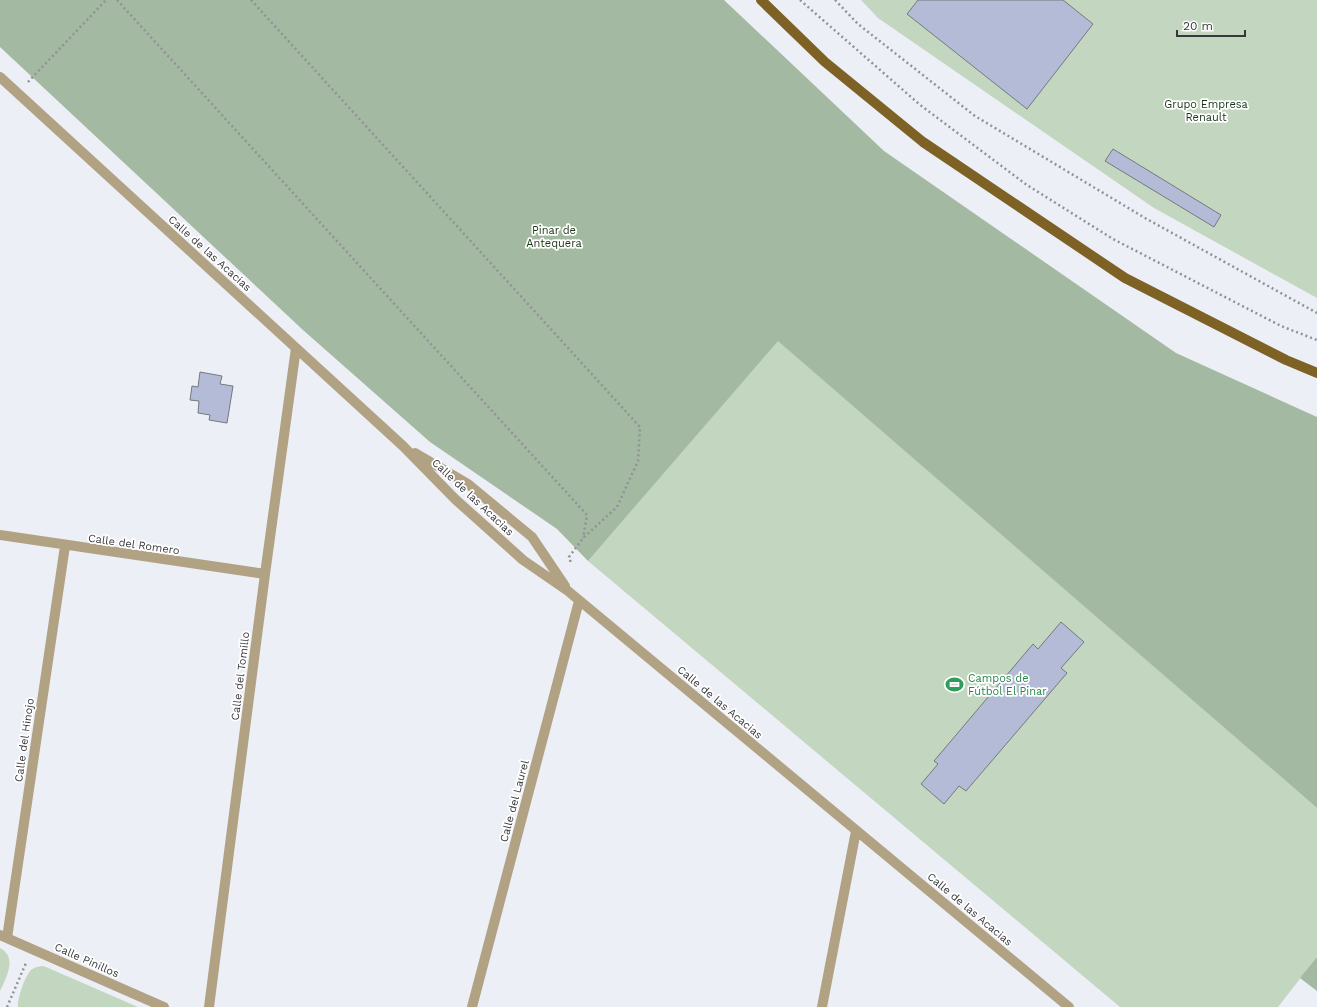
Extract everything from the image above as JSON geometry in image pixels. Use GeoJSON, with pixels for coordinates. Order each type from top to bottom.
{"type":"FeatureCollection","features":[{"type":"Feature","properties":{"kind":"main road"},"geometry":{"type":"LineString","coordinates":[[761,0],[825,62],[923,142],[1125,278],[1286,360],[1317,373]]}},
{"type":"Feature","properties":{"kind":"street","name":"Calle de las Acacias"},"geometry":{"type":"LineString","coordinates":[[0,77],[403,446],[455,499],[523,560],[568,591],[1069,1007]]}},
{"type":"Feature","properties":{"kind":"street","name":"Calle del Tomillo"},"geometry":{"type":"LineString","coordinates":[[208,1007],[296,348]]}},
{"type":"Feature","properties":{"kind":"street","name":"Calle de las Acacias"},"geometry":{"type":"LineString","coordinates":[[403,446],[468,484],[532,537],[568,591]]}},
{"type":"Feature","properties":{"kind":"street","name":"Calle del Romero"},"geometry":{"type":"LineString","coordinates":[[0,535],[65,546],[265,574]]}},
{"type":"Feature","properties":{"kind":"street","name":"Calle del Hinojo"},"geometry":{"type":"LineString","coordinates":[[3,937],[65,546]]}},
{"type":"Feature","properties":{"kind":"street","name":"Calle del Laurel"},"geometry":{"type":"LineString","coordinates":[[472,1007],[579,601]]}},
{"type":"Feature","properties":{"kind":"street"},"geometry":{"type":"LineString","coordinates":[[822,1007],[856,831]]}},
{"type":"Feature","properties":{"kind":"street","name":"Calle Pinillos"},"geometry":{"type":"LineString","coordinates":[[3,937],[164,1007]]}},
{"type":"Feature","properties":{"kind":"path"},"geometry":{"type":"LineString","coordinates":[[16,92],[26,84],[106,0]]}},
{"type":"Feature","properties":{"kind":"path"},"geometry":{"type":"LineString","coordinates":[[117,0],[587,515],[583,538]]}},
{"type":"Feature","properties":{"kind":"path"},"geometry":{"type":"LineString","coordinates":[[251,0],[640,427],[638,461],[616,507],[583,538],[569,557],[571,564]]}},
{"type":"Feature","properties":{"kind":"path"},"geometry":{"type":"LineString","coordinates":[[800,0],[919,104],[1027,185],[1113,239],[1281,326],[1317,340]]}},
{"type":"Feature","properties":{"kind":"path"},"geometry":{"type":"LineString","coordinates":[[834,0],[858,24],[975,116],[1145,218],[1317,313]]}},
{"type":"Feature","properties":{"kind":"path"},"geometry":{"type":"LineString","coordinates":[[7,1007],[32,949]]}},
{"type":"Feature","properties":{"kind":"green space","name":"Pinar de Antequera"},"geometry":{"type":"Polygon","coordinates":[[[0,0],[724,0],[884,151],[1176,353],[1317,417],[1317,808],[778,341],[588,561],[557,529],[430,442],[303,330],[0,47],[0,0]]]}},
{"type":"Feature","properties":{"kind":"green space","name":"Grupo Empresa Renault"},"geometry":{"type":"Polygon","coordinates":[[[861,0],[1317,0],[1317,298],[1154,208],[878,18],[861,0]]]}},
{"type":"Feature","properties":{"kind":"green space","name":"Campos de Fútbol El Pinar"},"geometry":{"type":"Polygon","coordinates":[[[778,340],[1317,808],[1317,957],[1278,1007],[1120,1007],[588,561],[778,340]]]}},
{"type":"Feature","properties":{"kind":"green space"},"geometry":{"type":"Polygon","coordinates":[[[0,948],[8,957],[9,968],[0,991],[0,948]]]}},
{"type":"Feature","properties":{"kind":"green space"},"geometry":{"type":"Polygon","coordinates":[[[1317,957],[1317,991],[1300,978],[1317,957]]]}},
{"type":"Feature","properties":{"kind":"green space"},"geometry":{"type":"Polygon","coordinates":[[[38,966],[43,966],[138,1007],[18,1007],[20,993],[29,973],[38,966]]]}},
{"type":"Feature","properties":{"kind":"building"},"geometry":{"type":"Polygon","coordinates":[[[918,0],[1063,0],[1093,24],[1027,109],[907,14],[918,0]]]}},
{"type":"Feature","properties":{"kind":"building"},"geometry":{"type":"Polygon","coordinates":[[[1113,149],[1221,215],[1214,227],[1105,161],[1113,149]]]}},
{"type":"Feature","properties":{"kind":"building"},"geometry":{"type":"Polygon","coordinates":[[[200,372],[222,376],[220,384],[233,386],[227,423],[209,420],[210,415],[198,413],[199,401],[190,400],[192,386],[198,387],[200,372]]]}},
{"type":"Feature","properties":{"kind":"building"},"geometry":{"type":"Polygon","coordinates":[[[1061,622],[1084,642],[1061,668],[1067,673],[966,791],[959,786],[944,804],[921,784],[938,764],[934,761],[1033,644],[1038,649],[1061,622]]]}},
{"type":"Feature","properties":{"kind":"place","name":"Campos de Fútbol El Pinar"},"geometry":{"type":"Point","coordinates":[955,684]}}]}
